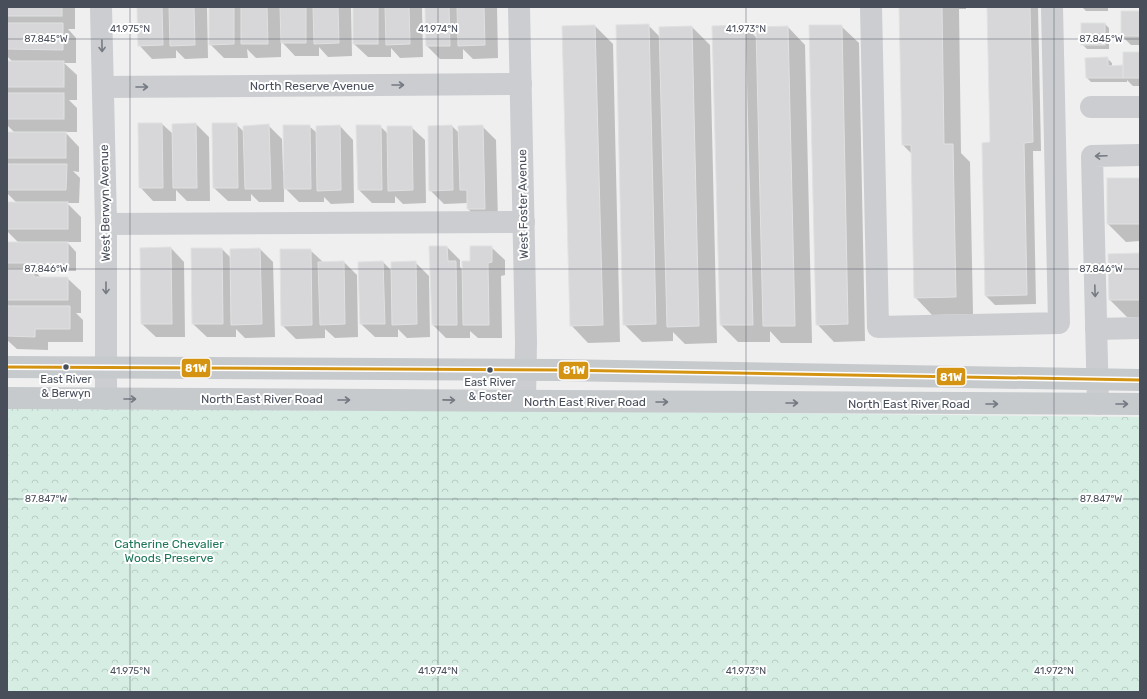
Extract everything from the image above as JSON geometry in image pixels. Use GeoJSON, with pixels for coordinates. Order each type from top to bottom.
{"type":"FeatureCollection","features":[{"type":"Feature","properties":{"kind":"main road"},"geometry":{"type":"LineString","coordinates":[[7,368],[526,370],[1140,380]]}},
{"type":"Feature","properties":{"kind":"main road","name":"North East River Road"},"geometry":{"type":"LineString","coordinates":[[7,398],[1140,404]]}},
{"type":"Feature","properties":{"kind":"street","name":"West Berwyn Avenue"},"geometry":{"type":"LineString","coordinates":[[102,7],[106,224],[106,399]]}},
{"type":"Feature","properties":{"kind":"street","name":"West Foster Avenue"},"geometry":{"type":"LineString","coordinates":[[519,7],[526,401]]}},
{"type":"Feature","properties":{"kind":"street"},"geometry":{"type":"LineString","coordinates":[[871,7],[878,327],[1059,323],[1052,7]]}},
{"type":"Feature","properties":{"kind":"street","name":"North Reserve Avenue"},"geometry":{"type":"LineString","coordinates":[[103,87],[520,84]]}},
{"type":"Feature","properties":{"kind":"street"},"geometry":{"type":"LineString","coordinates":[[1091,106],[1140,107]]}},
{"type":"Feature","properties":{"kind":"street"},"geometry":{"type":"LineString","coordinates":[[1098,404],[1092,156],[1140,155]]}},
{"type":"Feature","properties":{"kind":"street"},"geometry":{"type":"LineString","coordinates":[[106,224],[524,222]]}},
{"type":"Feature","properties":{"kind":"street"},"geometry":{"type":"LineString","coordinates":[[1096,329],[1140,328]]}},
{"type":"Feature","properties":{"kind":"green space","name":"Catherine Chevalier Woods Preserve"},"geometry":{"type":"Polygon","coordinates":[[[7,409],[544,411],[1140,417],[1140,692],[7,692],[7,409]]]}},
{"type":"Feature","properties":{"kind":"building"},"geometry":{"type":"Polygon","coordinates":[[[7,7],[62,7],[62,16],[7,16],[7,7]]]}},
{"type":"Feature","properties":{"kind":"building"},"geometry":{"type":"Polygon","coordinates":[[[137,7],[162,7],[163,45],[138,46],[137,7]]]}},
{"type":"Feature","properties":{"kind":"building"},"geometry":{"type":"Polygon","coordinates":[[[169,7],[194,7],[195,45],[170,46],[169,7]]]}},
{"type":"Feature","properties":{"kind":"building"},"geometry":{"type":"Polygon","coordinates":[[[209,7],[234,7],[234,44],[209,45],[209,7]]]}},
{"type":"Feature","properties":{"kind":"building"},"geometry":{"type":"Polygon","coordinates":[[[241,7],[267,7],[268,44],[241,44],[241,7]]]}},
{"type":"Feature","properties":{"kind":"building"},"geometry":{"type":"Polygon","coordinates":[[[280,7],[306,7],[306,43],[281,43],[280,7]]]}},
{"type":"Feature","properties":{"kind":"building"},"geometry":{"type":"Polygon","coordinates":[[[313,7],[338,7],[339,43],[314,44],[313,7]]]}},
{"type":"Feature","properties":{"kind":"building"},"geometry":{"type":"Polygon","coordinates":[[[353,7],[378,7],[378,44],[353,44],[353,7]]]}},
{"type":"Feature","properties":{"kind":"building"},"geometry":{"type":"Polygon","coordinates":[[[385,7],[409,7],[410,44],[386,45],[385,7]]]}},
{"type":"Feature","properties":{"kind":"building"},"geometry":{"type":"Polygon","coordinates":[[[425,7],[449,7],[450,46],[426,46],[425,7]]]}},
{"type":"Feature","properties":{"kind":"building"},"geometry":{"type":"Polygon","coordinates":[[[457,7],[484,7],[485,45],[458,46],[457,7]]]}},
{"type":"Feature","properties":{"kind":"building"},"geometry":{"type":"Polygon","coordinates":[[[899,7],[942,7],[944,144],[953,144],[956,297],[914,298],[911,145],[902,145],[899,7]]]}},
{"type":"Feature","properties":{"kind":"building"},"geometry":{"type":"Polygon","coordinates":[[[987,7],[1030,7],[1033,142],[1024,143],[1027,295],[985,296],[982,143],[990,142],[987,7]]]}},
{"type":"Feature","properties":{"kind":"building"},"geometry":{"type":"Polygon","coordinates":[[[1121,11],[1140,11],[1140,36],[1121,36],[1121,11]]]}},
{"type":"Feature","properties":{"kind":"building"},"geometry":{"type":"Polygon","coordinates":[[[7,23],[63,23],[63,50],[7,49],[7,23]]]}},
{"type":"Feature","properties":{"kind":"building"},"geometry":{"type":"Polygon","coordinates":[[[1081,23],[1105,23],[1105,45],[1081,45],[1081,23]]]}},
{"type":"Feature","properties":{"kind":"building"},"geometry":{"type":"Polygon","coordinates":[[[649,24],[656,324],[623,325],[616,25],[649,24]]]}},
{"type":"Feature","properties":{"kind":"building"},"geometry":{"type":"Polygon","coordinates":[[[595,25],[603,325],[570,326],[562,26],[595,25]]]}},
{"type":"Feature","properties":{"kind":"building"},"geometry":{"type":"Polygon","coordinates":[[[745,25],[753,325],[720,325],[712,26],[745,25]]]}},
{"type":"Feature","properties":{"kind":"building"},"geometry":{"type":"Polygon","coordinates":[[[809,25],[842,25],[848,324],[816,325],[809,25]]]}},
{"type":"Feature","properties":{"kind":"building"},"geometry":{"type":"Polygon","coordinates":[[[692,26],[699,326],[667,327],[659,27],[692,26]]]}},
{"type":"Feature","properties":{"kind":"building"},"geometry":{"type":"Polygon","coordinates":[[[788,26],[795,326],[763,326],[756,27],[788,26]]]}},
{"type":"Feature","properties":{"kind":"building"},"geometry":{"type":"Polygon","coordinates":[[[1123,52],[1140,52],[1140,78],[1123,78],[1123,52]]]}},
{"type":"Feature","properties":{"kind":"building"},"geometry":{"type":"Polygon","coordinates":[[[1108,57],[1108,66],[1123,65],[1123,78],[1086,78],[1085,58],[1108,57]]]}},
{"type":"Feature","properties":{"kind":"building"},"geometry":{"type":"Polygon","coordinates":[[[7,61],[64,61],[64,87],[7,87],[7,61]]]}},
{"type":"Feature","properties":{"kind":"building"},"geometry":{"type":"Polygon","coordinates":[[[7,93],[64,93],[64,119],[7,119],[7,93]]]}},
{"type":"Feature","properties":{"kind":"building"},"geometry":{"type":"Polygon","coordinates":[[[138,123],[162,123],[163,188],[139,188],[138,123]]]}},
{"type":"Feature","properties":{"kind":"building"},"geometry":{"type":"Polygon","coordinates":[[[196,123],[197,188],[173,188],[172,124],[196,123]]]}},
{"type":"Feature","properties":{"kind":"building"},"geometry":{"type":"Polygon","coordinates":[[[212,123],[237,123],[238,188],[213,188],[212,123]]]}},
{"type":"Feature","properties":{"kind":"building"},"geometry":{"type":"Polygon","coordinates":[[[269,124],[271,189],[245,189],[243,126],[269,124]]]}},
{"type":"Feature","properties":{"kind":"building"},"geometry":{"type":"Polygon","coordinates":[[[283,125],[310,125],[311,189],[284,189],[283,125]]]}},
{"type":"Feature","properties":{"kind":"building"},"geometry":{"type":"Polygon","coordinates":[[[340,125],[341,190],[317,191],[316,126],[340,125]]]}},
{"type":"Feature","properties":{"kind":"building"},"geometry":{"type":"Polygon","coordinates":[[[356,125],[381,125],[382,190],[358,190],[356,125]]]}},
{"type":"Feature","properties":{"kind":"building"},"geometry":{"type":"Polygon","coordinates":[[[452,125],[453,190],[429,191],[428,126],[452,125]]]}},
{"type":"Feature","properties":{"kind":"building"},"geometry":{"type":"Polygon","coordinates":[[[483,125],[485,209],[467,209],[467,190],[460,190],[458,126],[483,125]]]}},
{"type":"Feature","properties":{"kind":"building"},"geometry":{"type":"Polygon","coordinates":[[[387,126],[412,126],[413,190],[388,191],[387,126]]]}},
{"type":"Feature","properties":{"kind":"building"},"geometry":{"type":"Polygon","coordinates":[[[7,132],[66,132],[66,158],[7,158],[7,132]]]}},
{"type":"Feature","properties":{"kind":"building"},"geometry":{"type":"Polygon","coordinates":[[[7,164],[67,164],[66,190],[7,190],[7,164]]]}},
{"type":"Feature","properties":{"kind":"building"},"geometry":{"type":"Polygon","coordinates":[[[1107,178],[1140,178],[1140,224],[1107,224],[1107,178]]]}},
{"type":"Feature","properties":{"kind":"building"},"geometry":{"type":"Polygon","coordinates":[[[7,202],[68,202],[68,229],[7,229],[7,202]]]}},
{"type":"Feature","properties":{"kind":"building"},"geometry":{"type":"Polygon","coordinates":[[[7,242],[68,242],[68,263],[7,263],[7,242]]]}},
{"type":"Feature","properties":{"kind":"building"},"geometry":{"type":"Polygon","coordinates":[[[429,246],[447,246],[448,261],[456,261],[457,325],[432,325],[429,246]]]}},
{"type":"Feature","properties":{"kind":"building"},"geometry":{"type":"Polygon","coordinates":[[[470,246],[492,246],[492,262],[488,263],[489,325],[463,325],[462,261],[470,261],[470,246]]]}},
{"type":"Feature","properties":{"kind":"building"},"geometry":{"type":"Polygon","coordinates":[[[171,247],[172,324],[141,324],[140,248],[171,247]]]}},
{"type":"Feature","properties":{"kind":"building"},"geometry":{"type":"Polygon","coordinates":[[[191,248],[222,248],[223,324],[192,324],[191,248]]]}},
{"type":"Feature","properties":{"kind":"building"},"geometry":{"type":"Polygon","coordinates":[[[260,248],[262,324],[231,325],[230,249],[260,248]]]}},
{"type":"Feature","properties":{"kind":"building"},"geometry":{"type":"Polygon","coordinates":[[[280,249],[311,249],[312,325],[281,326],[280,249]]]}},
{"type":"Feature","properties":{"kind":"building"},"geometry":{"type":"Polygon","coordinates":[[[1140,253],[1140,300],[1109,300],[1108,254],[1140,253]]]}},
{"type":"Feature","properties":{"kind":"building"},"geometry":{"type":"Polygon","coordinates":[[[344,261],[345,324],[320,325],[318,262],[344,261]]]}},
{"type":"Feature","properties":{"kind":"building"},"geometry":{"type":"Polygon","coordinates":[[[383,261],[385,324],[360,324],[358,262],[383,261]]]}},
{"type":"Feature","properties":{"kind":"building"},"geometry":{"type":"Polygon","coordinates":[[[416,261],[417,324],[392,325],[391,262],[416,261]]]}},
{"type":"Feature","properties":{"kind":"building"},"geometry":{"type":"Polygon","coordinates":[[[7,269],[34,269],[34,277],[68,277],[68,300],[7,300],[7,269]]]}},
{"type":"Feature","properties":{"kind":"building"},"geometry":{"type":"Polygon","coordinates":[[[7,306],[70,306],[70,329],[35,329],[35,337],[7,336],[7,306]]]}},
{"type":"Feature","properties":{"kind":"transit line","name":"81W"},"geometry":{"type":"LineString","coordinates":[[7,367],[557,370],[1140,380]]}},
{"type":"Feature","properties":{"kind":"place","name":"East River & Berwyn"},"geometry":{"type":"Point","coordinates":[66,367]}},
{"type":"Feature","properties":{"kind":"place","name":"East River & Foster"},"geometry":{"type":"Point","coordinates":[490,370]}}]}
